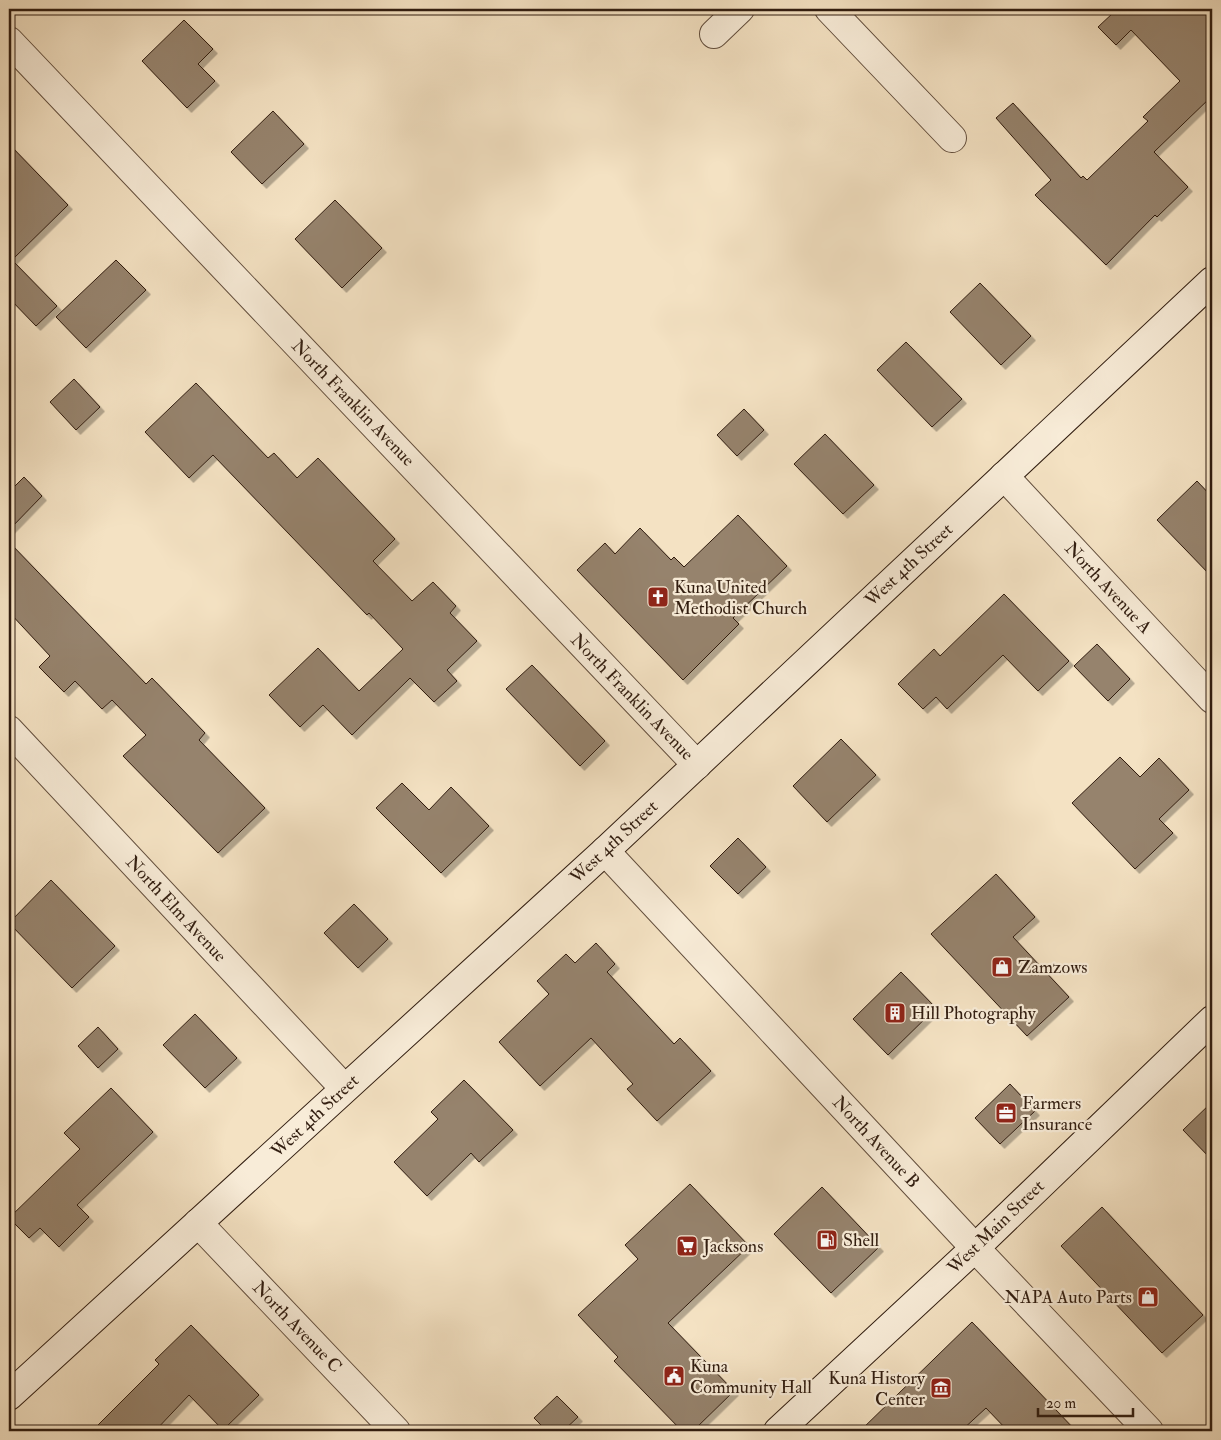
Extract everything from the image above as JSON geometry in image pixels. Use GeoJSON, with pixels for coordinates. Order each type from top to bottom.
{"type":"FeatureCollection","features":[{"type":"Feature","properties":{"kind":"street"},"geometry":{"type":"LineString","coordinates":[[714,34],[740,9]]}},
{"type":"Feature","properties":{"kind":"street"},"geometry":{"type":"LineString","coordinates":[[829,9],[952,138]]}},
{"type":"Feature","properties":{"kind":"street","name":"North Franklin Avenue"},"geometry":{"type":"LineString","coordinates":[[9,41],[697,765]]}},
{"type":"Feature","properties":{"kind":"street","name":"West 4th Street"},"geometry":{"type":"LineString","coordinates":[[9,1396],[605,851],[1212,281]]}},
{"type":"Feature","properties":{"kind":"street","name":"North Avenue A"},"geometry":{"type":"LineString","coordinates":[[1004,476],[1212,699]]}},
{"type":"Feature","properties":{"kind":"street","name":"North Elm Avenue"},"geometry":{"type":"LineString","coordinates":[[9,730],[344,1088]]}},
{"type":"Feature","properties":{"kind":"street","name":"North Avenue B"},"geometry":{"type":"LineString","coordinates":[[605,851],[975,1248],[1149,1431]]}},
{"type":"Feature","properties":{"kind":"street","name":"West Main Street"},"geometry":{"type":"LineString","coordinates":[[778,1431],[975,1248],[1212,1020]]}},
{"type":"Feature","properties":{"kind":"street","name":"North Avenue C"},"geometry":{"type":"LineString","coordinates":[[198,1224],[396,1431]]}},
{"type":"Feature","properties":{"kind":"building"},"geometry":{"type":"Polygon","coordinates":[[[1110,9],[1202,9],[1212,20],[1212,96],[1154,152],[1188,187],[1157,217],[1155,215],[1106,265],[1035,195],[1051,180],[996,118],[1013,103],[1081,178],[1083,176],[1087,180],[1148,121],[1143,117],[1180,81],[1131,30],[1116,45],[1098,27],[1114,12],[1110,9]]]}},
{"type":"Feature","properties":{"kind":"building"},"geometry":{"type":"Polygon","coordinates":[[[184,20],[213,49],[198,64],[215,81],[187,108],[142,61],[184,20]]]}},
{"type":"Feature","properties":{"kind":"building"},"geometry":{"type":"Polygon","coordinates":[[[273,111],[304,144],[262,184],[231,152],[273,111]]]}},
{"type":"Feature","properties":{"kind":"building"},"geometry":{"type":"Polygon","coordinates":[[[9,144],[68,205],[12,260],[57,306],[36,326],[9,298],[9,144]]]}},
{"type":"Feature","properties":{"kind":"building"},"geometry":{"type":"Polygon","coordinates":[[[335,200],[382,248],[342,288],[295,239],[335,200]]]}},
{"type":"Feature","properties":{"kind":"building"},"geometry":{"type":"Polygon","coordinates":[[[116,260],[146,290],[86,348],[56,317],[116,260]]]}},
{"type":"Feature","properties":{"kind":"building"},"geometry":{"type":"Polygon","coordinates":[[[980,283],[1031,336],[1001,365],[950,312],[980,283]]]}},
{"type":"Feature","properties":{"kind":"building"},"geometry":{"type":"Polygon","coordinates":[[[906,342],[962,399],[932,427],[877,370],[906,342]]]}},
{"type":"Feature","properties":{"kind":"building"},"geometry":{"type":"Polygon","coordinates":[[[74,379],[100,407],[76,430],[50,402],[74,379]]]}},
{"type":"Feature","properties":{"kind":"building"},"geometry":{"type":"Polygon","coordinates":[[[196,383],[268,458],[274,453],[297,478],[318,458],[395,539],[373,561],[412,601],[433,582],[456,606],[450,613],[477,641],[447,670],[457,681],[434,702],[410,678],[352,735],[323,705],[300,727],[269,695],[318,648],[359,691],[403,649],[369,613],[367,615],[213,455],[189,478],[145,432],[196,383]]]}},
{"type":"Feature","properties":{"kind":"building"},"geometry":{"type":"Polygon","coordinates":[[[744,409],[764,430],[737,456],[717,435],[744,409]]]}},
{"type":"Feature","properties":{"kind":"building"},"geometry":{"type":"Polygon","coordinates":[[[825,434],[874,485],[843,514],[794,464],[825,434]]]}},
{"type":"Feature","properties":{"kind":"building"},"geometry":{"type":"Polygon","coordinates":[[[24,477],[42,496],[9,530],[9,492],[24,477]]]}},
{"type":"Feature","properties":{"kind":"building"},"geometry":{"type":"Polygon","coordinates":[[[1197,481],[1212,497],[1212,577],[1157,520],[1197,481]]]}},
{"type":"Feature","properties":{"kind":"building","name":"Kuna United Methodist Church"},"geometry":{"type":"Polygon","coordinates":[[[738,515],[787,566],[733,618],[739,624],[683,680],[577,570],[605,543],[615,554],[640,528],[671,560],[674,557],[684,567],[738,515]]]}},
{"type":"Feature","properties":{"kind":"building"},"geometry":{"type":"Polygon","coordinates":[[[9,542],[146,684],[152,678],[205,733],[199,740],[265,808],[218,853],[123,756],[146,735],[112,700],[102,709],[75,681],[64,692],[39,667],[50,656],[9,612],[9,542]]]}},
{"type":"Feature","properties":{"kind":"building"},"geometry":{"type":"Polygon","coordinates":[[[1004,594],[1069,661],[1038,691],[1003,655],[947,709],[936,697],[923,709],[898,684],[934,649],[940,656],[1004,594]]]}},
{"type":"Feature","properties":{"kind":"building"},"geometry":{"type":"Polygon","coordinates":[[[1097,644],[1130,679],[1108,701],[1074,666],[1097,644]]]}},
{"type":"Feature","properties":{"kind":"building"},"geometry":{"type":"Polygon","coordinates":[[[532,665],[605,741],[580,766],[506,689],[532,665]]]}},
{"type":"Feature","properties":{"kind":"building"},"geometry":{"type":"Polygon","coordinates":[[[841,739],[876,775],[827,822],[793,786],[841,739]]]}},
{"type":"Feature","properties":{"kind":"building"},"geometry":{"type":"Polygon","coordinates":[[[1120,757],[1140,777],[1159,758],[1189,790],[1159,819],[1173,833],[1135,869],[1072,803],[1120,757]]]}},
{"type":"Feature","properties":{"kind":"building"},"geometry":{"type":"Polygon","coordinates":[[[402,783],[429,810],[451,787],[489,826],[441,873],[376,808],[402,783]]]}},
{"type":"Feature","properties":{"kind":"building"},"geometry":{"type":"Polygon","coordinates":[[[738,838],[766,867],[738,894],[710,866],[738,838]]]}},
{"type":"Feature","properties":{"kind":"building","name":"Zamzows"},"geometry":{"type":"Polygon","coordinates":[[[996,874],[1035,917],[1013,937],[1069,997],[1027,1036],[931,934],[996,874]]]}},
{"type":"Feature","properties":{"kind":"building"},"geometry":{"type":"Polygon","coordinates":[[[51,880],[115,946],[72,988],[9,923],[51,880]]]}},
{"type":"Feature","properties":{"kind":"building"},"geometry":{"type":"Polygon","coordinates":[[[354,904],[388,939],[358,968],[324,933],[354,904]]]}},
{"type":"Feature","properties":{"kind":"building"},"geometry":{"type":"Polygon","coordinates":[[[596,943],[615,964],[607,972],[674,1044],[680,1038],[711,1071],[657,1121],[627,1089],[633,1084],[591,1038],[540,1086],[499,1042],[549,994],[537,981],[566,954],[575,963],[596,943]]]}},
{"type":"Feature","properties":{"kind":"building","name":"Hill Photography"},"geometry":{"type":"Polygon","coordinates":[[[901,972],[936,1008],[888,1055],[853,1019],[901,972]]]}},
{"type":"Feature","properties":{"kind":"building"},"geometry":{"type":"Polygon","coordinates":[[[195,1014],[237,1058],[205,1088],[163,1045],[195,1014]]]}},
{"type":"Feature","properties":{"kind":"building"},"geometry":{"type":"Polygon","coordinates":[[[98,1027],[118,1049],[98,1068],[78,1046],[98,1027]]]}},
{"type":"Feature","properties":{"kind":"building"},"geometry":{"type":"Polygon","coordinates":[[[464,1080],[513,1130],[479,1162],[471,1153],[427,1196],[394,1162],[438,1119],[431,1112],[464,1080]]]}},
{"type":"Feature","properties":{"kind":"building","name":"Farmers Insurance"},"geometry":{"type":"Polygon","coordinates":[[[1010,1084],[1035,1111],[1000,1144],[975,1118],[1010,1084]]]}},
{"type":"Feature","properties":{"kind":"building"},"geometry":{"type":"Polygon","coordinates":[[[111,1088],[153,1132],[77,1205],[89,1217],[59,1247],[40,1228],[29,1238],[9,1218],[80,1149],[64,1133],[111,1088]]]}},
{"type":"Feature","properties":{"kind":"building"},"geometry":{"type":"Polygon","coordinates":[[[1212,1102],[1212,1160],[1183,1130],[1212,1102]]]}},
{"type":"Feature","properties":{"kind":"building"},"geometry":{"type":"Polygon","coordinates":[[[690,1184],[749,1246],[668,1323],[734,1391],[693,1431],[682,1431],[614,1361],[618,1357],[578,1315],[638,1259],[625,1245],[690,1184]]]}},
{"type":"Feature","properties":{"kind":"building","name":"Shell"},"geometry":{"type":"Polygon","coordinates":[[[822,1187],[879,1247],[831,1293],[774,1234],[822,1187]]]}},
{"type":"Feature","properties":{"kind":"building","name":"NAPA Auto Parts"},"geometry":{"type":"Polygon","coordinates":[[[1102,1207],[1203,1315],[1162,1353],[1061,1246],[1102,1207]]]}},
{"type":"Feature","properties":{"kind":"building"},"geometry":{"type":"Polygon","coordinates":[[[972,1322],[1076,1431],[1008,1431],[986,1408],[961,1431],[860,1431],[972,1322]]]}},
{"type":"Feature","properties":{"kind":"building"},"geometry":{"type":"Polygon","coordinates":[[[191,1325],[259,1395],[223,1430],[189,1395],[155,1431],[92,1431],[159,1364],[155,1360],[191,1325]]]}},
{"type":"Feature","properties":{"kind":"building"},"geometry":{"type":"Polygon","coordinates":[[[557,1396],[578,1417],[563,1431],[547,1431],[534,1418],[557,1396]]]}},
{"type":"Feature","properties":{"kind":"place","name":"Kuna United Methodist Church"},"geometry":{"type":"Point","coordinates":[658,597]}},
{"type":"Feature","properties":{"kind":"place","name":"Zamzows"},"geometry":{"type":"Point","coordinates":[1002,967]}},
{"type":"Feature","properties":{"kind":"place","name":"Hill Photography"},"geometry":{"type":"Point","coordinates":[895,1013]}},
{"type":"Feature","properties":{"kind":"place","name":"Farmers Insurance"},"geometry":{"type":"Point","coordinates":[1006,1113]}},
{"type":"Feature","properties":{"kind":"place","name":"Shell"},"geometry":{"type":"Point","coordinates":[827,1240]}},
{"type":"Feature","properties":{"kind":"place","name":"Jacksons"},"geometry":{"type":"Point","coordinates":[687,1246]}},
{"type":"Feature","properties":{"kind":"place","name":"NAPA Auto Parts"},"geometry":{"type":"Point","coordinates":[1148,1297]}},
{"type":"Feature","properties":{"kind":"place","name":"Kuna Community Hall"},"geometry":{"type":"Point","coordinates":[674,1376]}},
{"type":"Feature","properties":{"kind":"place","name":"Kuna History Center"},"geometry":{"type":"Point","coordinates":[941,1388]}}]}
